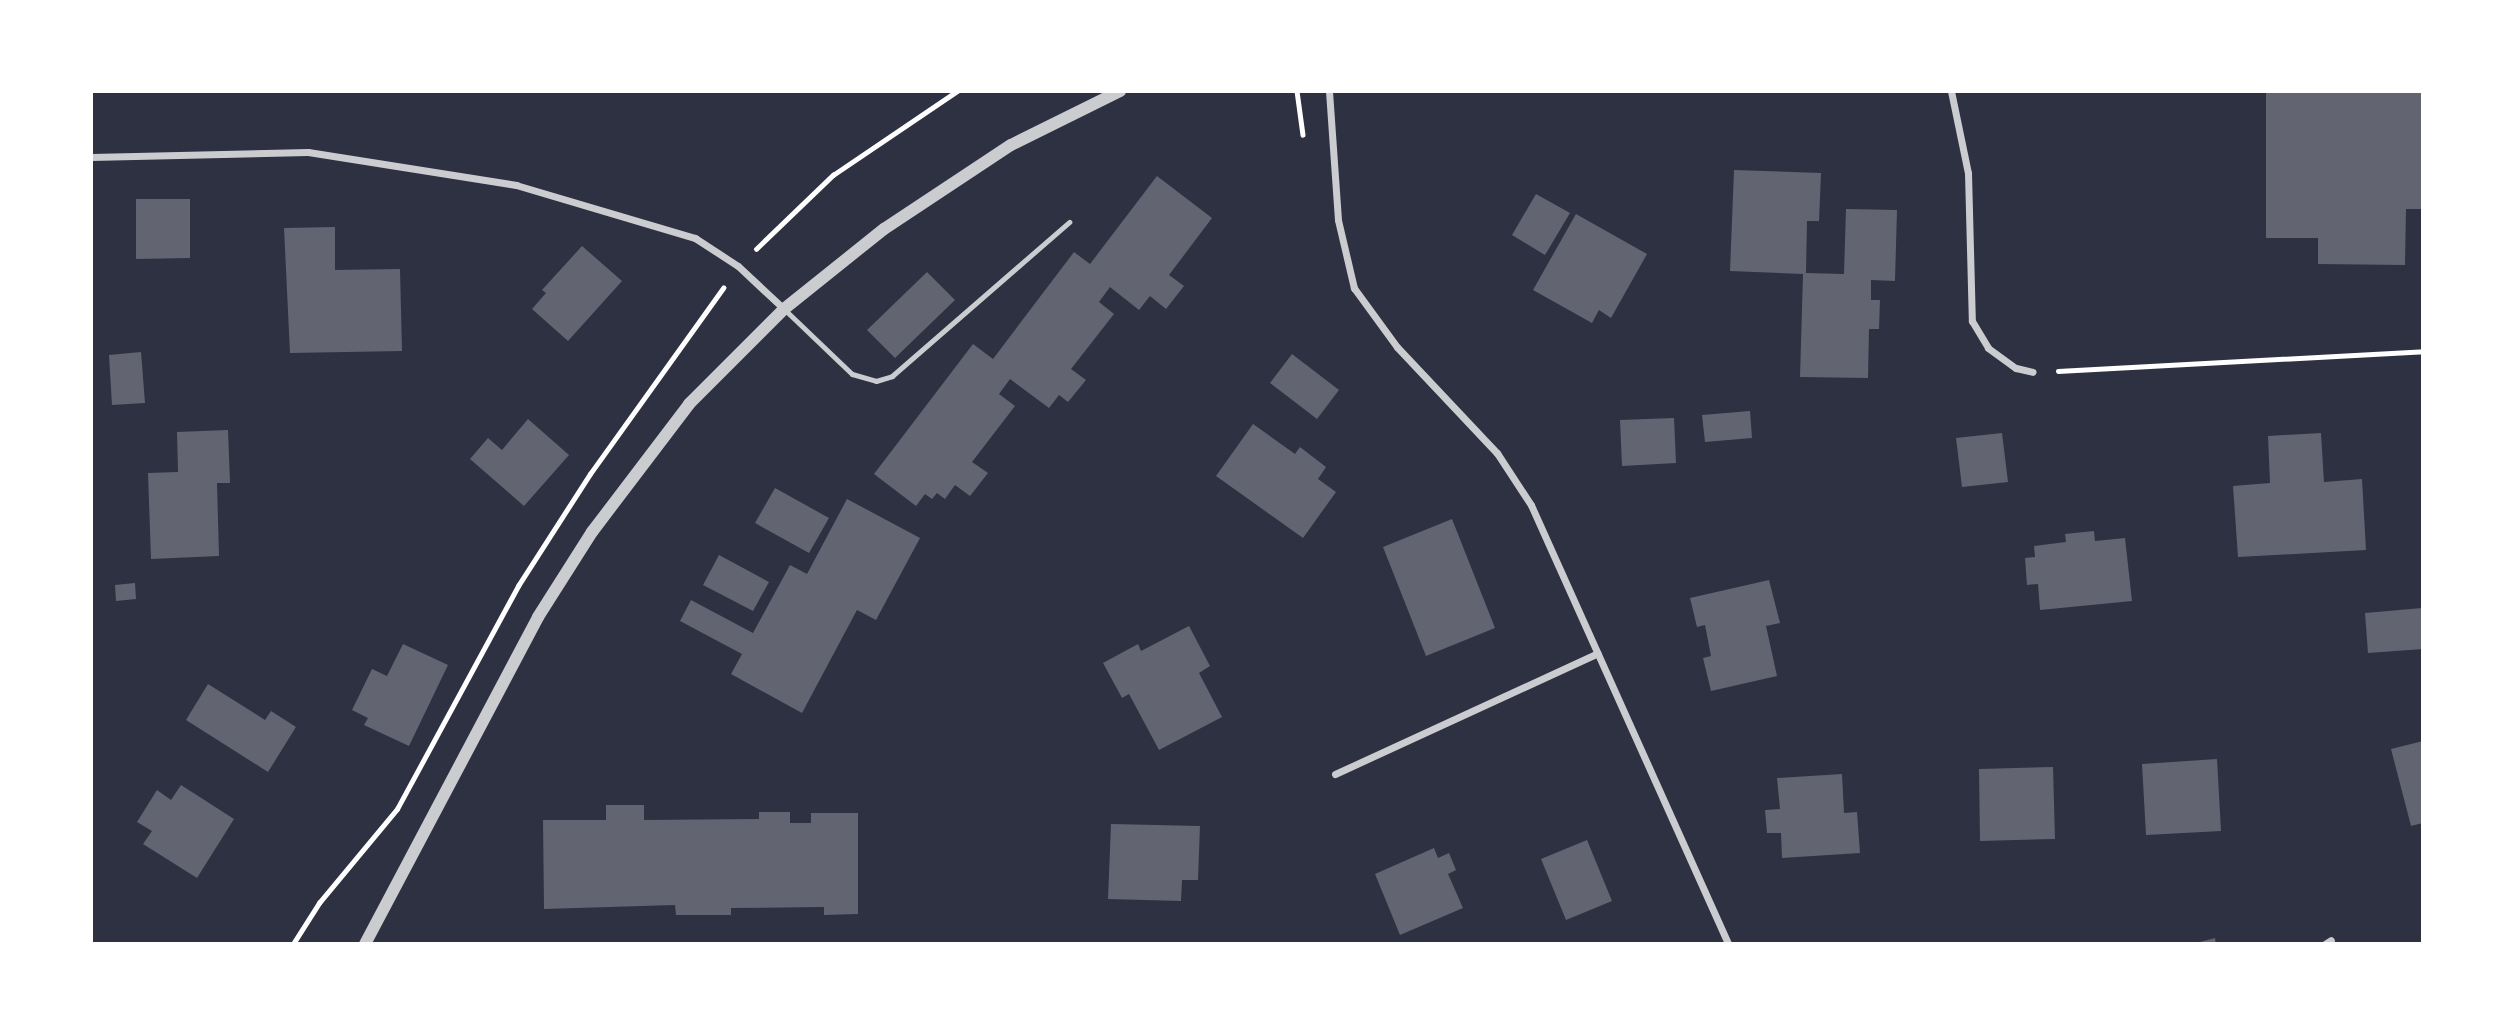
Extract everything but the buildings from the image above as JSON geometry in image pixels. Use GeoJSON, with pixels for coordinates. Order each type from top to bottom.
{"type":"FeatureCollection","features":[{"type":"Feature","properties":{"kind":"street"},"geometry":{"type":"LineString","coordinates":[[365,944],[538,617],[592,532],[689,404],[784,309],[884,229],[1011,145],[1120,91]]}},
{"type":"Feature","properties":{"kind":"street"},"geometry":{"type":"LineString","coordinates":[[1329,91],[1338,220],[1354,288],[1381,329],[1515,478],[1546,534],[1728,944]]}},
{"type":"Feature","properties":{"kind":"street"},"geometry":{"type":"LineString","coordinates":[[1951,91],[1968,173],[1972,320],[1988,348],[2016,368],[2033,372]]}},
{"type":"Feature","properties":{"kind":"street"},"geometry":{"type":"LineString","coordinates":[[91,157],[308,152],[516,185],[695,238],[738,267],[784,309]]}},
{"type":"Feature","properties":{"kind":"street"},"geometry":{"type":"LineString","coordinates":[[1335,774],[1598,653]]}},
{"type":"Feature","properties":{"kind":"lane"},"geometry":{"type":"LineString","coordinates":[[784,309],[852,374],[876,381],[892,376],[1069,222]]}},
{"type":"Feature","properties":{"kind":"path"},"geometry":{"type":"LineString","coordinates":[[1297,91],[1304,143]]}},
{"type":"Feature","properties":{"kind":"path"},"geometry":{"type":"LineString","coordinates":[[2033,372],[2423,351]]}}]}
